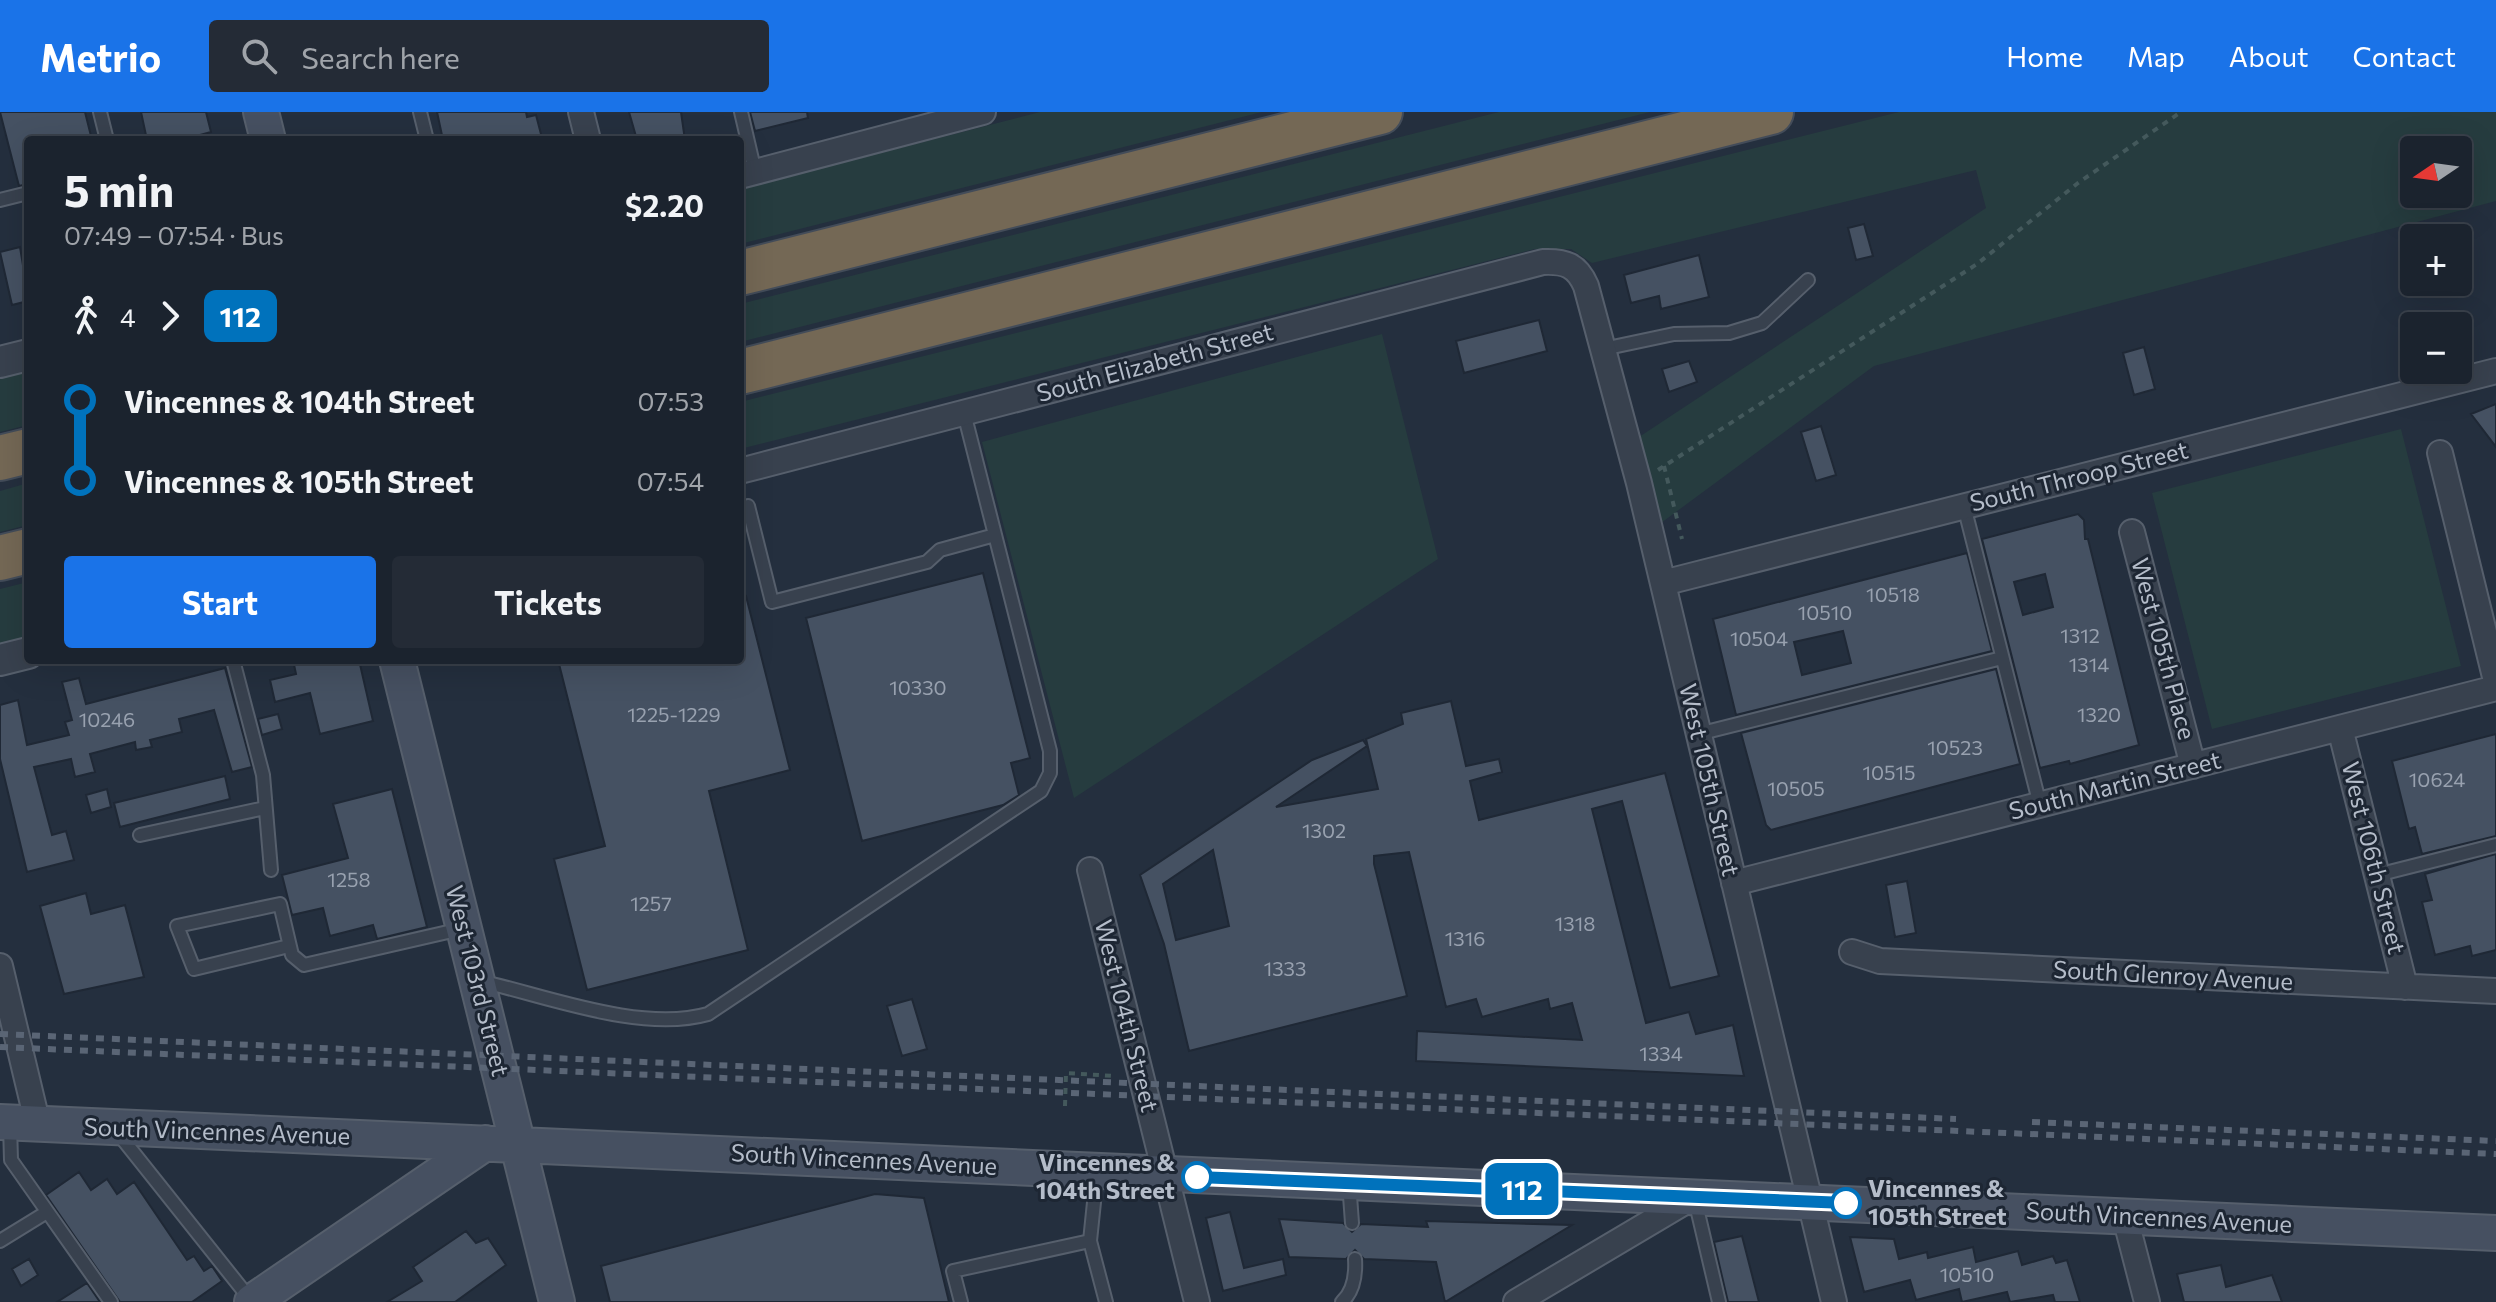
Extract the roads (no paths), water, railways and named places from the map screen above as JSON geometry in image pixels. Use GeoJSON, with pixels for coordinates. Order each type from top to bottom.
{"type":"FeatureCollection","features":[{"type":"Feature","properties":{"kind":"highway"},"geometry":{"type":"LineString","coordinates":[[744,272],[1380,112]]}},
{"type":"Feature","properties":{"kind":"highway"},"geometry":{"type":"LineString","coordinates":[[744,371],[1771,112]]}},
{"type":"Feature","properties":{"kind":"highway"},"geometry":{"type":"LineString","coordinates":[[0,458],[24,452]]}},
{"type":"Feature","properties":{"kind":"highway"},"geometry":{"type":"LineString","coordinates":[[0,558],[24,552]]}},
{"type":"Feature","properties":{"kind":"main road"},"geometry":{"type":"LineString","coordinates":[[261,112],[267,136]]}},
{"type":"Feature","properties":{"kind":"main road","name":"West 103rd Street"},"geometry":{"type":"LineString","coordinates":[[398,664],[477,980],[501,1143],[557,1302]]}},
{"type":"Feature","properties":{"kind":"main road","name":"South Vincennes Avenue"},"geometry":{"type":"LineString","coordinates":[[16,1123],[2496,1233]]}},
{"type":"Feature","properties":{"kind":"main road"},"geometry":{"type":"LineString","coordinates":[[252,1302],[501,1143]]}},
{"type":"Feature","properties":{"kind":"street"},"geometry":{"type":"LineString","coordinates":[[581,112],[587,136]]}},
{"type":"Feature","properties":{"kind":"street"},"geometry":{"type":"LineString","coordinates":[[748,174],[903,122],[983,112]]}},
{"type":"Feature","properties":{"kind":"street","name":"South Elizabeth Street"},"geometry":{"type":"LineString","coordinates":[[744,470],[1543,262],[1569,264]]}},
{"type":"Feature","properties":{"kind":"street","name":"West 105th Street"},"geometry":{"type":"LineString","coordinates":[[1569,264],[1581,273],[1586,286],[1639,483],[1834,1302]]}},
{"type":"Feature","properties":{"kind":"street"},"geometry":{"type":"LineString","coordinates":[[0,362],[24,356]]}},
{"type":"Feature","properties":{"kind":"street","name":"South Throop Street"},"geometry":{"type":"LineString","coordinates":[[1663,583],[2496,371]]}},
{"type":"Feature","properties":{"kind":"street"},"geometry":{"type":"LineString","coordinates":[[2440,453],[2496,681]]}},
{"type":"Feature","properties":{"kind":"street","name":"West 105th Place"},"geometry":{"type":"LineString","coordinates":[[2132,532],[2193,766]]}},
{"type":"Feature","properties":{"kind":"street"},"geometry":{"type":"LineString","coordinates":[[0,660],[24,654]]}},
{"type":"Feature","properties":{"kind":"street","name":"South Martin Street"},"geometry":{"type":"LineString","coordinates":[[1734,883],[2496,688]]}},
{"type":"Feature","properties":{"kind":"street","name":"West 106th Street"},"geometry":{"type":"LineString","coordinates":[[2340,728],[2405,987]]}},
{"type":"Feature","properties":{"kind":"street","name":"West 104th Street"},"geometry":{"type":"LineString","coordinates":[[1090,870],[1197,1302]]}},
{"type":"Feature","properties":{"kind":"street","name":"South Glenroy Avenue"},"geometry":{"type":"LineString","coordinates":[[1852,952],[1880,961],[2496,991]]}},
{"type":"Feature","properties":{"kind":"street"},"geometry":{"type":"LineString","coordinates":[[0,966],[16,1123]]}},
{"type":"Feature","properties":{"kind":"street"},"geometry":{"type":"LineString","coordinates":[[1516,1302],[1695,1196]]}},
{"type":"Feature","properties":{"kind":"street"},"geometry":{"type":"LineString","coordinates":[[2125,1217],[2147,1302]]}},
{"type":"Feature","properties":{"kind":"lane"},"geometry":{"type":"LineString","coordinates":[[100,112],[106,136]]}},
{"type":"Feature","properties":{"kind":"lane"},"geometry":{"type":"LineString","coordinates":[[420,112],[426,136]]}},
{"type":"Feature","properties":{"kind":"lane"},"geometry":{"type":"LineString","coordinates":[[741,112],[744,136]]}},
{"type":"Feature","properties":{"kind":"lane"},"geometry":{"type":"LineString","coordinates":[[744,139],[748,174]]}},
{"type":"Feature","properties":{"kind":"lane"},"geometry":{"type":"LineString","coordinates":[[0,200],[24,194]]}},
{"type":"Feature","properties":{"kind":"lane"},"geometry":{"type":"LineString","coordinates":[[1603,349],[1674,334],[1729,333],[1762,323],[1808,280]]}},
{"type":"Feature","properties":{"kind":"lane"},"geometry":{"type":"LineString","coordinates":[[477,980],[623,1015],[687,1018],[708,1014],[1041,791],[1052,765],[964,413]]}},
{"type":"Feature","properties":{"kind":"lane"},"geometry":{"type":"LineString","coordinates":[[748,506],[772,602],[927,562],[940,550],[995,535]]}},
{"type":"Feature","properties":{"kind":"lane"},"geometry":{"type":"LineString","coordinates":[[1964,506],[2040,805]]}},
{"type":"Feature","properties":{"kind":"lane"},"geometry":{"type":"LineString","coordinates":[[1698,734],[2002,658]]}},
{"type":"Feature","properties":{"kind":"lane"},"geometry":{"type":"LineString","coordinates":[[234,664],[263,775],[271,870]]}},
{"type":"Feature","properties":{"kind":"lane"},"geometry":{"type":"LineString","coordinates":[[140,835],[265,808]]}},
{"type":"Feature","properties":{"kind":"lane"},"geometry":{"type":"LineString","coordinates":[[2377,875],[2496,845]]}},
{"type":"Feature","properties":{"kind":"lane"},"geometry":{"type":"LineString","coordinates":[[289,946],[194,969],[177,926],[280,904],[292,955],[304,965],[464,928]]}},
{"type":"Feature","properties":{"kind":"lane"},"geometry":{"type":"LineString","coordinates":[[16,1123],[6,1162],[47,1212],[111,1302]]}},
{"type":"Feature","properties":{"kind":"lane"},"geometry":{"type":"LineString","coordinates":[[113,1128],[252,1302]]}},
{"type":"Feature","properties":{"kind":"lane"},"geometry":{"type":"LineString","coordinates":[[1097,1173],[1090,1241],[1106,1302]]}},
{"type":"Feature","properties":{"kind":"lane"},"geometry":{"type":"LineString","coordinates":[[1349,1182],[1352,1223]]}},
{"type":"Feature","properties":{"kind":"lane"},"geometry":{"type":"LineString","coordinates":[[1695,1196],[1719,1302]]}},
{"type":"Feature","properties":{"kind":"lane"},"geometry":{"type":"LineString","coordinates":[[0,1241],[47,1212]]}},
{"type":"Feature","properties":{"kind":"lane"},"geometry":{"type":"LineString","coordinates":[[961,1302],[953,1271],[1090,1241]]}},
{"type":"Feature","properties":{"kind":"lane"},"geometry":{"type":"LineString","coordinates":[[1342,1302],[1349,1295],[1355,1259]]}},
{"type":"Feature","properties":{"kind":"railway"},"geometry":{"type":"LineString","coordinates":[[0,1034],[1956,1119]]}},
{"type":"Feature","properties":{"kind":"railway"},"geometry":{"type":"LineString","coordinates":[[0,1047],[2496,1154]]}},
{"type":"Feature","properties":{"kind":"railway"},"geometry":{"type":"LineString","coordinates":[[2032,1122],[2496,1141]]}},
{"type":"Feature","properties":{"kind":"place","name":"Vincennes & 104th Street"},"geometry":{"type":"Point","coordinates":[1197,1177]}},
{"type":"Feature","properties":{"kind":"place","name":"Vincennes & 105th Street"},"geometry":{"type":"Point","coordinates":[1846,1203]}}]}
